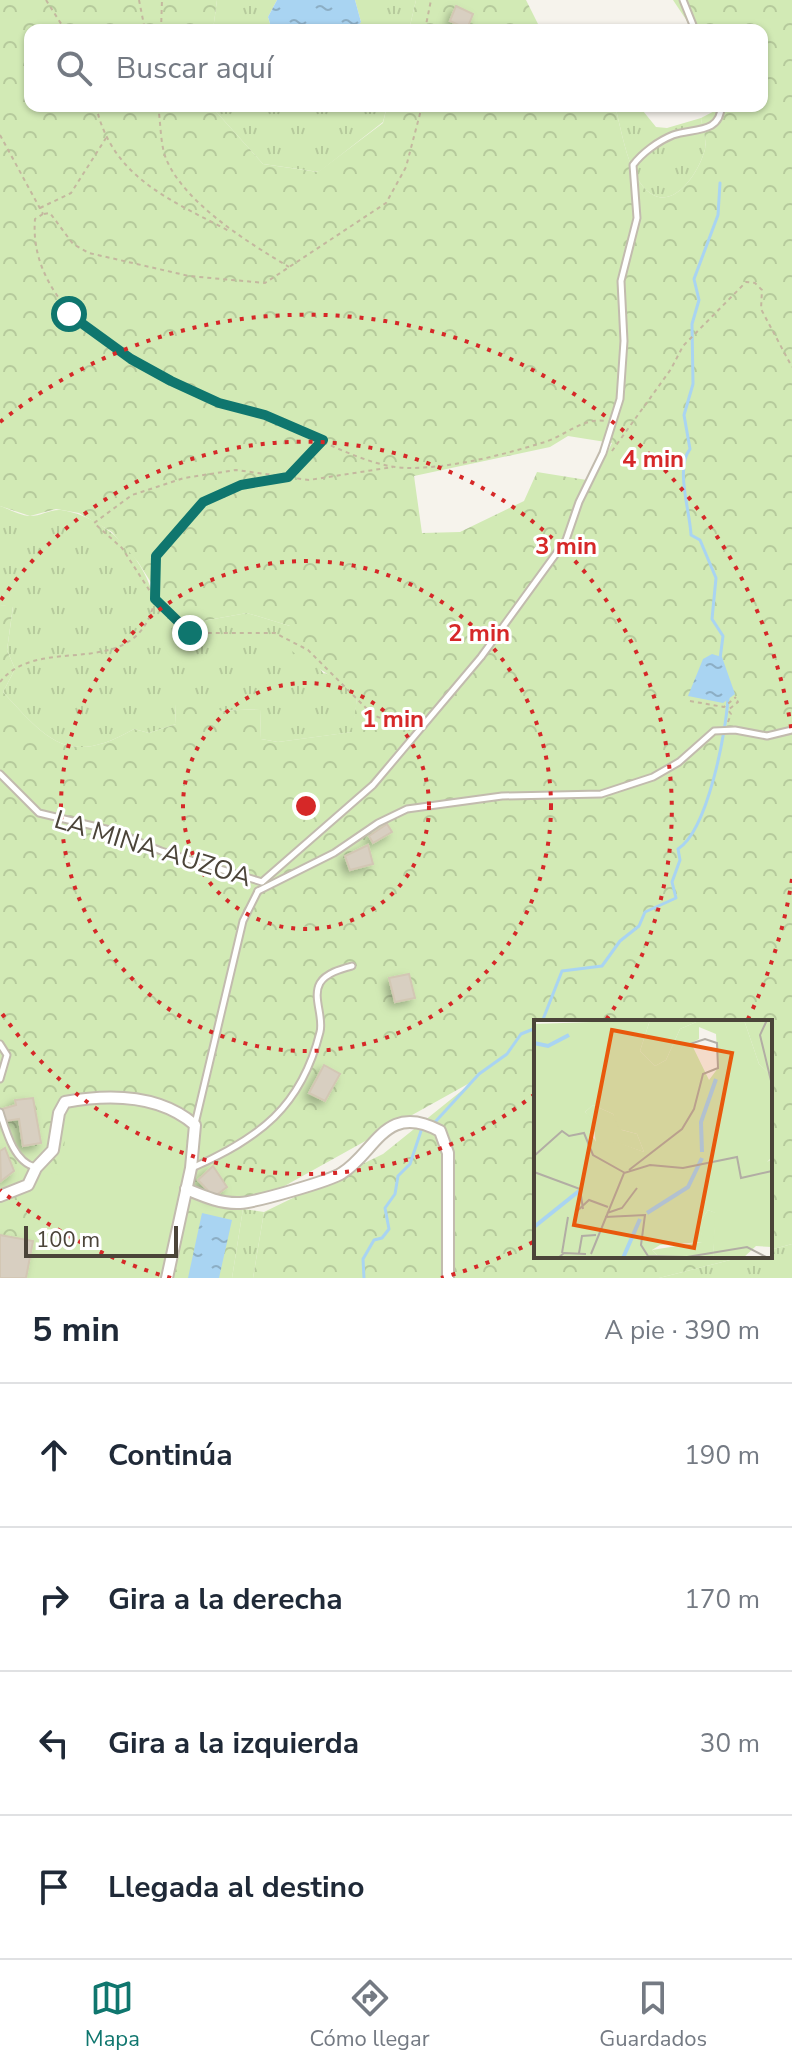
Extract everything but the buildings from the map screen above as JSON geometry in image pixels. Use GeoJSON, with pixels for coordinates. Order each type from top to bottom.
{"type":"FeatureCollection","features":[{"type":"Feature","properties":{"kind":"street"},"geometry":{"type":"LineString","coordinates":[[0,1196],[28,1185],[36,1168],[53,1150],[61,1104],[112,1098],[150,1100],[195,1125],[191,1168],[167,1278]]}},
{"type":"Feature","properties":{"kind":"street"},"geometry":{"type":"LineString","coordinates":[[186,1189],[227,1202],[253,1200],[344,1172],[378,1134],[410,1123],[429,1125],[440,1131],[448,1153],[448,1278]]}},
{"type":"Feature","properties":{"kind":"lane"},"geometry":{"type":"LineString","coordinates":[[683,0],[693,24]]}},
{"type":"Feature","properties":{"kind":"lane"},"geometry":{"type":"LineString","coordinates":[[263,881],[373,785],[419,733],[557,555],[606,442],[620,399],[624,341],[621,281],[637,218],[633,165],[640,155],[670,136],[707,129],[716,123],[719,112]]}},
{"type":"Feature","properties":{"kind":"lane"},"geometry":{"type":"LineString","coordinates":[[258,891],[334,853],[407,809],[502,796],[601,794],[653,777],[679,762],[714,731],[735,730],[767,736],[792,730]]}},
{"type":"Feature","properties":{"kind":"lane","name":"LA MINA AUZOA"},"geometry":{"type":"LineString","coordinates":[[0,774],[39,813],[110,830],[175,855],[263,881],[243,921],[195,1125]]}},
{"type":"Feature","properties":{"kind":"lane"},"geometry":{"type":"LineString","coordinates":[[191,1168],[233,1150],[283,1111],[296,1092],[321,1029],[317,996],[320,983],[334,971],[352,966]]}},
{"type":"Feature","properties":{"kind":"lane"},"geometry":{"type":"LineString","coordinates":[[0,1044],[7,1055],[0,1079]]}},
{"type":"Feature","properties":{"kind":"lane"},"geometry":{"type":"LineString","coordinates":[[0,1112],[15,1149],[28,1166],[36,1168]]}},
{"type":"Feature","properties":{"kind":"path"},"geometry":{"type":"LineString","coordinates":[[46,0],[61,24]]}},
{"type":"Feature","properties":{"kind":"path"},"geometry":{"type":"LineString","coordinates":[[139,0],[144,24]]}},
{"type":"Feature","properties":{"kind":"path"},"geometry":{"type":"LineString","coordinates":[[161,24],[162,0]]}},
{"type":"Feature","properties":{"kind":"path"},"geometry":{"type":"LineString","coordinates":[[426,24],[431,0]]}},
{"type":"Feature","properties":{"kind":"path"},"geometry":{"type":"LineString","coordinates":[[98,112],[107,137],[143,185],[232,232],[289,267]]}},
{"type":"Feature","properties":{"kind":"path"},"geometry":{"type":"LineString","coordinates":[[159,112],[167,161],[192,194],[232,232]]}},
{"type":"Feature","properties":{"kind":"path"},"geometry":{"type":"LineString","coordinates":[[394,466],[375,463],[265,415],[219,403],[171,381],[84,327],[52,292],[34,236],[35,219],[50,213],[73,244],[81,249],[142,267],[265,283],[386,203],[406,167],[420,112]]}},
{"type":"Feature","properties":{"kind":"path"},"geometry":{"type":"LineString","coordinates":[[0,135],[43,214]]}},
{"type":"Feature","properties":{"kind":"path"},"geometry":{"type":"LineString","coordinates":[[40,208],[71,193],[107,137]]}},
{"type":"Feature","properties":{"kind":"path"},"geometry":{"type":"LineString","coordinates":[[606,442],[610,451],[615,451],[683,346],[746,282],[755,283],[762,290],[761,309],[785,359],[792,367]]}},
{"type":"Feature","properties":{"kind":"path"},"geometry":{"type":"LineString","coordinates":[[419,733],[373,715],[308,650],[275,633],[190,633],[155,599],[122,548],[94,523],[132,495],[184,478],[236,470],[309,480],[357,475],[394,466],[463,461],[548,441],[593,419],[610,422]]}},
{"type":"Feature","properties":{"kind":"path"},"geometry":{"type":"LineString","coordinates":[[0,682],[15,667],[115,650],[145,629],[155,599],[156,556],[203,502],[241,485],[288,477],[323,440]]}},
{"type":"Feature","properties":{"kind":"path"},"geometry":{"type":"LineString","coordinates":[[690,701],[724,707],[735,698],[738,702],[728,710],[731,714]]}},
{"type":"Feature","properties":{"kind":"green space"},"geometry":{"type":"Polygon","coordinates":[[[0,0],[217,0],[214,24],[24,24],[24,112],[216,112],[263,164],[318,172],[383,123],[386,112],[617,112],[631,165],[642,186],[659,197],[668,197],[685,186],[702,158],[705,138],[701,118],[712,112],[768,112],[768,24],[689,24],[673,0],[792,0],[792,1244],[772,1249],[772,1020],[534,1020],[534,1258],[738,1258],[659,1278],[253,1278],[264,1212],[383,1154],[475,1080],[243,1209],[232,1278],[0,1278],[0,605],[13,606],[7,650],[15,669],[3,692],[46,735],[75,747],[92,746],[134,729],[149,733],[176,724],[175,704],[214,706],[217,711],[260,709],[261,739],[278,742],[352,732],[357,698],[332,677],[286,647],[290,626],[247,613],[186,624],[169,620],[156,608],[152,584],[138,562],[112,532],[79,513],[56,509],[30,516],[0,506],[0,0]],[[568,436],[550,447],[414,476],[422,533],[460,532],[524,501],[537,472],[593,481],[612,443],[568,436]]]}},
{"type":"Feature","properties":{"kind":"green space"},"geometry":{"type":"Polygon","coordinates":[[[217,0],[277,0],[268,17],[270,24],[214,24],[217,0]]]}},
{"type":"Feature","properties":{"kind":"green space"},"geometry":{"type":"Polygon","coordinates":[[[355,0],[416,0],[410,24],[360,24],[355,0]]]}},
{"type":"Feature","properties":{"kind":"green space"},"geometry":{"type":"Polygon","coordinates":[[[416,0],[526,0],[538,24],[410,24],[416,0]]]}},
{"type":"Feature","properties":{"kind":"green space"},"geometry":{"type":"Polygon","coordinates":[[[216,112],[386,112],[383,122],[319,172],[263,164],[216,112]]]}},
{"type":"Feature","properties":{"kind":"green space"},"geometry":{"type":"Polygon","coordinates":[[[617,112],[644,112],[656,127],[667,128],[701,118],[705,149],[692,177],[677,193],[659,197],[650,193],[636,176],[617,112]]]}},
{"type":"Feature","properties":{"kind":"green space"},"geometry":{"type":"Polygon","coordinates":[[[0,506],[30,516],[61,510],[95,522],[124,544],[136,559],[152,591],[156,608],[186,624],[247,613],[290,626],[323,673],[336,676],[357,698],[353,732],[278,742],[261,739],[260,709],[216,711],[175,705],[176,724],[149,733],[134,729],[92,746],[75,747],[46,735],[3,692],[15,669],[7,650],[13,607],[0,605],[0,506]]]}},
{"type":"Feature","properties":{"kind":"green space"},"geometry":{"type":"Polygon","coordinates":[[[134,1101],[181,1124],[187,1132],[186,1166],[163,1278],[26,1278],[33,1238],[23,1235],[36,1170],[60,1175],[69,1112],[76,1104],[134,1101]]]}},
{"type":"Feature","properties":{"kind":"green space"},"geometry":{"type":"Polygon","coordinates":[[[243,1209],[264,1212],[253,1278],[232,1278],[243,1209]]]}},
{"type":"Feature","properties":{"kind":"green space"},"geometry":{"type":"Polygon","coordinates":[[[792,1244],[792,1278],[659,1278],[738,1258],[772,1258],[772,1249],[792,1244]]]}},
{"type":"Feature","properties":{"kind":"water"},"geometry":{"type":"Polygon","coordinates":[[[277,0],[355,0],[361,22],[270,24],[268,17],[277,0]]]}},
{"type":"Feature","properties":{"kind":"water"},"geometry":{"type":"Polygon","coordinates":[[[712,654],[722,657],[735,694],[723,703],[688,696],[703,659],[712,654]]]}},
{"type":"Feature","properties":{"kind":"water"},"geometry":{"type":"Polygon","coordinates":[[[202,1213],[232,1220],[219,1278],[188,1278],[202,1213]]]}},
{"type":"Feature","properties":{"kind":"waterway"},"geometry":{"type":"LineString","coordinates":[[720,183],[718,215],[694,279],[699,300],[692,324],[693,384],[684,415],[690,449],[683,478],[691,535],[700,540],[716,578],[712,619],[723,636],[720,659]]}},
{"type":"Feature","properties":{"kind":"waterway"},"geometry":{"type":"LineString","coordinates":[[543,1020],[562,971],[602,966],[620,941],[639,926],[645,912],[676,898],[672,882],[680,860],[678,849],[698,822],[714,779],[728,698]]}},
{"type":"Feature","properties":{"kind":"waterway"},"geometry":{"type":"LineString","coordinates":[[436,1121],[479,1074],[507,1054],[521,1034],[534,1029]]}},
{"type":"Feature","properties":{"kind":"waterway"},"geometry":{"type":"LineString","coordinates":[[364,1278],[363,1259],[374,1240],[382,1238],[389,1229],[385,1208],[395,1194],[398,1176],[410,1164],[422,1128]]}},
{"type":"Feature","properties":{"kind":"route"},"geometry":{"type":"LineString","coordinates":[[69,314],[131,359],[171,381],[219,403],[265,415],[323,440],[288,477],[241,485],[203,502],[156,556],[155,599],[190,633]]}}]}
